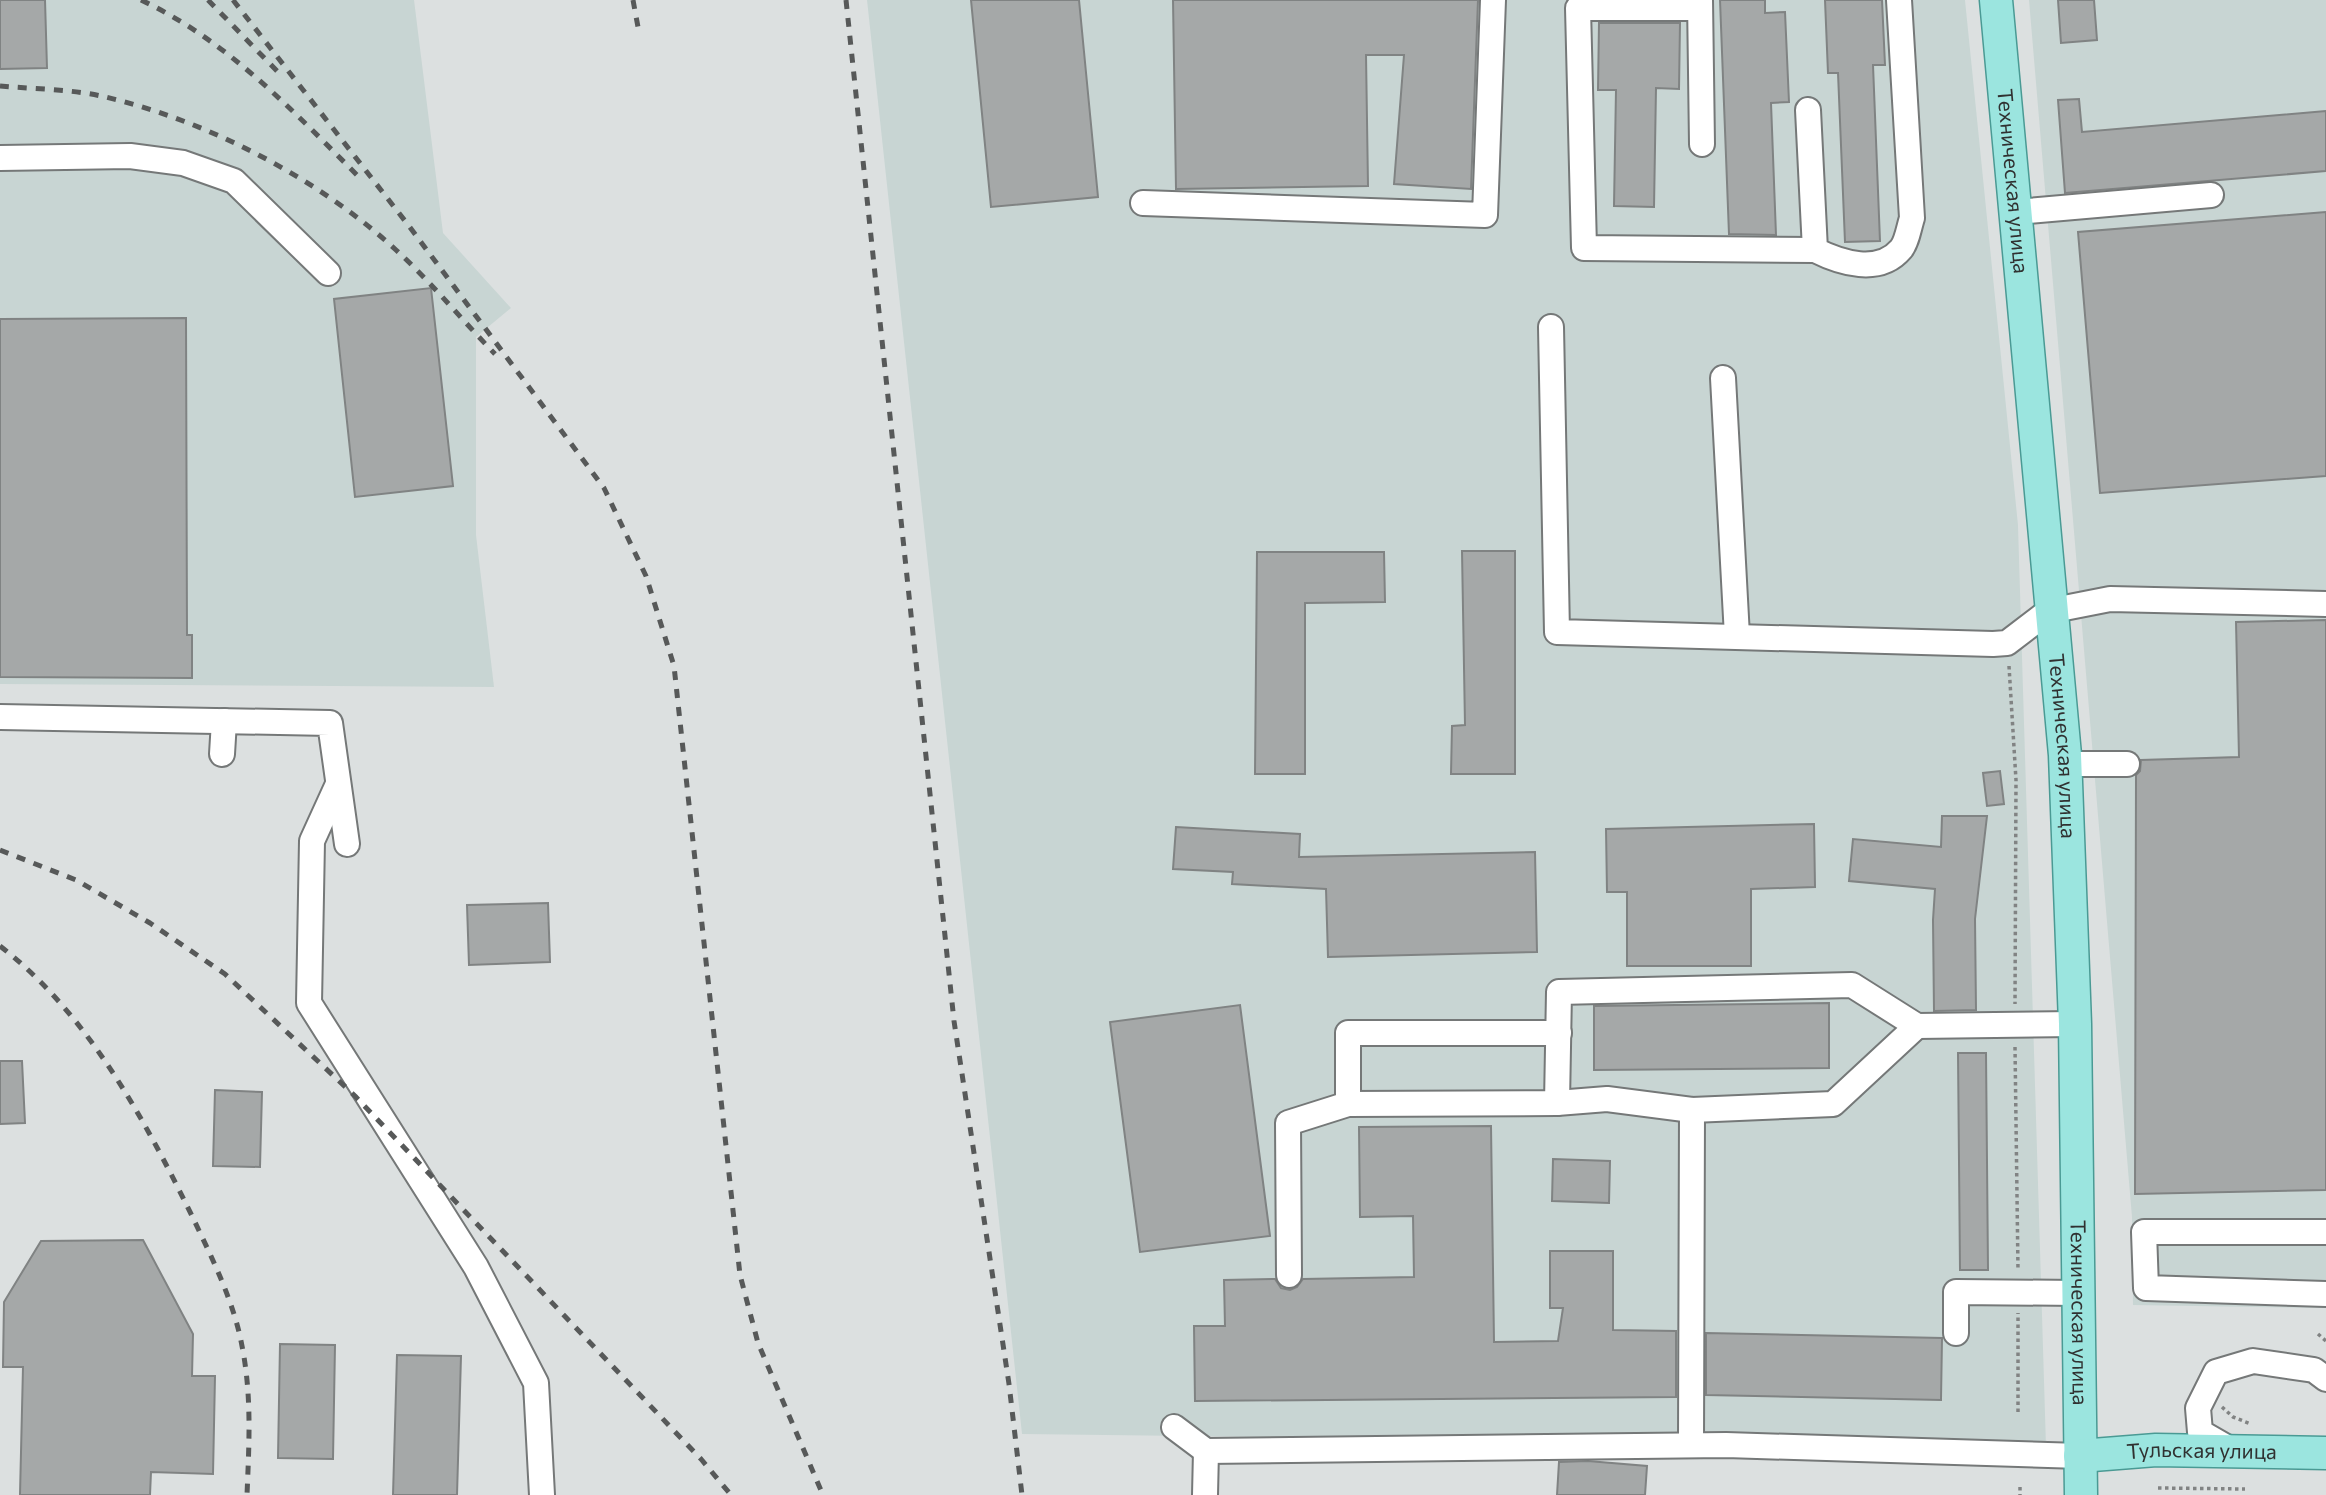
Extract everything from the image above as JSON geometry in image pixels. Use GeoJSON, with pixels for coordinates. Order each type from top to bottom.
{"type":"FeatureCollection","features":[{"type":"Feature","properties":{"kind":"main road","name":"Техническая улица"},"geometry":{"type":"LineString","coordinates":[[1996,0],[2049,611],[2065,764],[2075,1024],[2081,1495]]}},
{"type":"Feature","properties":{"kind":"main road","name":"Тульская улица"},"geometry":{"type":"LineString","coordinates":[[2080,1456],[2156,1450],[2326,1453]]}},
{"type":"Feature","properties":{"kind":"lane"},"geometry":{"type":"LineString","coordinates":[[1143,203],[1485,215],[1493,0]]}},
{"type":"Feature","properties":{"kind":"lane"},"geometry":{"type":"LineString","coordinates":[[1702,144],[1700,4],[1578,8],[1584,248],[1815,250],[1842,263],[1882,263],[1902,248],[1912,218],[1899,0]]}},
{"type":"Feature","properties":{"kind":"lane"},"geometry":{"type":"LineString","coordinates":[[1808,110],[1815,250]]}},
{"type":"Feature","properties":{"kind":"lane"},"geometry":{"type":"LineString","coordinates":[[0,158],[130,156],[183,163],[234,181],[328,273]]}},
{"type":"Feature","properties":{"kind":"lane"},"geometry":{"type":"LineString","coordinates":[[2016,212],[2211,195]]}},
{"type":"Feature","properties":{"kind":"lane"},"geometry":{"type":"LineString","coordinates":[[1551,327],[1557,632],[2007,643],[2049,611],[2110,598],[2326,604]]}},
{"type":"Feature","properties":{"kind":"lane"},"geometry":{"type":"LineString","coordinates":[[1723,378],[1737,636]]}},
{"type":"Feature","properties":{"kind":"lane"},"geometry":{"type":"LineString","coordinates":[[0,718],[330,723],[346,844]]}},
{"type":"Feature","properties":{"kind":"lane"},"geometry":{"type":"LineString","coordinates":[[222,754],[224,721]]}},
{"type":"Feature","properties":{"kind":"lane"},"geometry":{"type":"LineString","coordinates":[[2065,764],[2127,764]]}},
{"type":"Feature","properties":{"kind":"lane"},"geometry":{"type":"LineString","coordinates":[[338,784],[312,841],[309,1003],[476,1267],[536,1383],[542,1495]]}},
{"type":"Feature","properties":{"kind":"lane"},"geometry":{"type":"LineString","coordinates":[[1557,1103],[1559,992],[1852,985],[1917,1026],[2075,1024]]}},
{"type":"Feature","properties":{"kind":"lane"},"geometry":{"type":"LineString","coordinates":[[1289,1275],[1288,1123],[1348,1104],[1557,1103],[1607,1099],[1692,1110],[1833,1104],[1917,1026]]}},
{"type":"Feature","properties":{"kind":"lane"},"geometry":{"type":"LineString","coordinates":[[1348,1104],[1348,1033],[1559,1034]]}},
{"type":"Feature","properties":{"kind":"lane"},"geometry":{"type":"LineString","coordinates":[[1691,1445],[1692,1110]]}},
{"type":"Feature","properties":{"kind":"lane"},"geometry":{"type":"LineString","coordinates":[[2326,1232],[2144,1232],[2146,1289],[2326,1294]]}},
{"type":"Feature","properties":{"kind":"lane"},"geometry":{"type":"LineString","coordinates":[[1956,1333],[1956,1292],[2079,1293]]}},
{"type":"Feature","properties":{"kind":"lane"},"geometry":{"type":"LineString","coordinates":[[2233,1451],[2200,1432],[2198,1408],[2216,1372],[2253,1361],[2314,1370],[2326,1379]]}},
{"type":"Feature","properties":{"kind":"lane"},"geometry":{"type":"LineString","coordinates":[[1174,1427],[1206,1451],[1691,1445],[2080,1456]]}},
{"type":"Feature","properties":{"kind":"lane"},"geometry":{"type":"LineString","coordinates":[[1205,1495],[1206,1451]]}},
{"type":"Feature","properties":{"kind":"path"},"geometry":{"type":"LineString","coordinates":[[2318,1334],[2326,1341]]}},
{"type":"Feature","properties":{"kind":"path"},"geometry":{"type":"LineString","coordinates":[[2217,1403],[2233,1417],[2258,1427]]}},
{"type":"Feature","properties":{"kind":"path"},"geometry":{"type":"LineString","coordinates":[[2020,1487],[2020,1495]]}},
{"type":"Feature","properties":{"kind":"path"},"geometry":{"type":"LineString","coordinates":[[2158,1488],[2245,1489]]}},
{"type":"Feature","properties":{"kind":"shaded area"},"geometry":{"type":"Polygon","coordinates":[[[0,0],[414,0],[443,233],[511,308],[476,337],[476,535],[494,687],[0,684],[0,0]]]}},
{"type":"Feature","properties":{"kind":"shaded area"},"geometry":{"type":"Polygon","coordinates":[[[867,0],[1965,0],[2018,525],[2046,1446],[1022,1434],[867,0]]]}},
{"type":"Feature","properties":{"kind":"shaded area"},"geometry":{"type":"Polygon","coordinates":[[[2029,0],[2326,0],[2326,1308],[2133,1305],[2132,1217],[2029,0]]]}},
{"type":"Feature","properties":{"kind":"building"},"geometry":{"type":"Polygon","coordinates":[[[0,0],[45,0],[47,68],[0,69],[0,0]]]}},
{"type":"Feature","properties":{"kind":"building"},"geometry":{"type":"Polygon","coordinates":[[[971,0],[1079,0],[1098,197],[991,207],[971,0]]]}},
{"type":"Feature","properties":{"kind":"building"},"geometry":{"type":"Polygon","coordinates":[[[1173,0],[1478,0],[1471,189],[1394,184],[1404,55],[1366,55],[1368,186],[1176,189],[1173,0]]]}},
{"type":"Feature","properties":{"kind":"building"},"geometry":{"type":"Polygon","coordinates":[[[1720,0],[1765,0],[1765,13],[1785,12],[1789,102],[1771,103],[1776,235],[1729,234],[1720,0]]]}},
{"type":"Feature","properties":{"kind":"building"},"geometry":{"type":"Polygon","coordinates":[[[1825,0],[1882,0],[1885,65],[1873,65],[1880,241],[1845,242],[1838,73],[1828,73],[1825,0]]]}},
{"type":"Feature","properties":{"kind":"building"},"geometry":{"type":"Polygon","coordinates":[[[2058,0],[2094,0],[2097,40],[2061,43],[2058,0]]]}},
{"type":"Feature","properties":{"kind":"building"},"geometry":{"type":"Polygon","coordinates":[[[1599,23],[1680,23],[1679,89],[1656,88],[1654,207],[1614,206],[1616,90],[1598,90],[1599,23]]]}},
{"type":"Feature","properties":{"kind":"building"},"geometry":{"type":"Polygon","coordinates":[[[2079,99],[2082,132],[2326,111],[2326,171],[2065,193],[2058,100],[2079,99]]]}},
{"type":"Feature","properties":{"kind":"building"},"geometry":{"type":"Polygon","coordinates":[[[2326,212],[2326,476],[2100,493],[2078,232],[2326,212]]]}},
{"type":"Feature","properties":{"kind":"building"},"geometry":{"type":"Polygon","coordinates":[[[431,288],[453,486],[355,497],[334,299],[431,288]]]}},
{"type":"Feature","properties":{"kind":"building"},"geometry":{"type":"Polygon","coordinates":[[[186,318],[187,635],[192,635],[192,678],[0,677],[0,319],[186,318]]]}},
{"type":"Feature","properties":{"kind":"building"},"geometry":{"type":"Polygon","coordinates":[[[1462,551],[1515,551],[1515,774],[1451,774],[1452,726],[1465,725],[1462,551]]]}},
{"type":"Feature","properties":{"kind":"building"},"geometry":{"type":"Polygon","coordinates":[[[1257,552],[1384,552],[1385,602],[1305,603],[1305,774],[1255,774],[1257,552]]]}},
{"type":"Feature","properties":{"kind":"building"},"geometry":{"type":"Polygon","coordinates":[[[2326,620],[2326,1190],[2135,1194],[2136,775],[2140,771],[2141,760],[2239,757],[2236,622],[2326,620]]]}},
{"type":"Feature","properties":{"kind":"building"},"geometry":{"type":"Polygon","coordinates":[[[2000,771],[2004,804],[1987,806],[1983,773],[2000,771]]]}},
{"type":"Feature","properties":{"kind":"building"},"geometry":{"type":"Polygon","coordinates":[[[1942,816],[1987,816],[1975,919],[1976,1010],[1934,1011],[1935,889],[1849,881],[1853,839],[1941,847],[1942,816]]]}},
{"type":"Feature","properties":{"kind":"building"},"geometry":{"type":"Polygon","coordinates":[[[1814,824],[1815,887],[1751,889],[1751,966],[1627,966],[1627,892],[1607,892],[1606,829],[1814,824]]]}},
{"type":"Feature","properties":{"kind":"building"},"geometry":{"type":"Polygon","coordinates":[[[1176,827],[1300,834],[1299,857],[1535,852],[1537,952],[1328,957],[1326,889],[1232,884],[1233,872],[1173,869],[1176,827]]]}},
{"type":"Feature","properties":{"kind":"building"},"geometry":{"type":"Polygon","coordinates":[[[548,903],[550,962],[469,965],[467,905],[548,903]]]}},
{"type":"Feature","properties":{"kind":"building"},"geometry":{"type":"Polygon","coordinates":[[[1829,1003],[1829,1068],[1594,1070],[1594,1006],[1829,1003]]]}},
{"type":"Feature","properties":{"kind":"building"},"geometry":{"type":"Polygon","coordinates":[[[1240,1005],[1270,1236],[1140,1252],[1110,1022],[1240,1005]]]}},
{"type":"Feature","properties":{"kind":"building"},"geometry":{"type":"Polygon","coordinates":[[[1958,1053],[1986,1053],[1988,1270],[1960,1270],[1958,1053]]]}},
{"type":"Feature","properties":{"kind":"building"},"geometry":{"type":"Polygon","coordinates":[[[0,1061],[22,1061],[25,1123],[0,1124],[0,1061]]]}},
{"type":"Feature","properties":{"kind":"building"},"geometry":{"type":"Polygon","coordinates":[[[215,1090],[262,1092],[260,1167],[213,1166],[215,1090]]]}},
{"type":"Feature","properties":{"kind":"building"},"geometry":{"type":"Polygon","coordinates":[[[1491,1126],[1494,1342],[1558,1341],[1563,1308],[1550,1308],[1550,1251],[1613,1251],[1613,1330],[1676,1331],[1676,1397],[1195,1401],[1194,1326],[1225,1326],[1224,1280],[1275,1279],[1281,1288],[1290,1290],[1297,1287],[1303,1279],[1414,1277],[1413,1216],[1360,1217],[1359,1127],[1491,1126]]]}},
{"type":"Feature","properties":{"kind":"building"},"geometry":{"type":"Polygon","coordinates":[[[1553,1159],[1610,1161],[1609,1203],[1552,1201],[1553,1159]]]}},
{"type":"Feature","properties":{"kind":"building"},"geometry":{"type":"Polygon","coordinates":[[[143,1240],[193,1334],[192,1376],[215,1376],[213,1474],[151,1472],[150,1495],[20,1495],[23,1367],[3,1367],[4,1302],[41,1241],[143,1240]]]}},
{"type":"Feature","properties":{"kind":"building"},"geometry":{"type":"Polygon","coordinates":[[[1706,1333],[1942,1338],[1941,1400],[1706,1395],[1706,1333]]]}},
{"type":"Feature","properties":{"kind":"building"},"geometry":{"type":"Polygon","coordinates":[[[280,1344],[335,1345],[333,1459],[278,1458],[280,1344]]]}},
{"type":"Feature","properties":{"kind":"building"},"geometry":{"type":"Polygon","coordinates":[[[397,1355],[461,1356],[457,1495],[393,1495],[397,1355]]]}},
{"type":"Feature","properties":{"kind":"building"},"geometry":{"type":"Polygon","coordinates":[[[1588,1461],[1647,1466],[1645,1495],[1557,1495],[1559,1462],[1588,1461]]]}},
{"type":"Feature","properties":{"kind":"railway"},"geometry":{"type":"LineString","coordinates":[[141,0],[173,17],[231,57],[284,103],[360,178]]}},
{"type":"Feature","properties":{"kind":"railway"},"geometry":{"type":"LineString","coordinates":[[208,0],[277,71]]}},
{"type":"Feature","properties":{"kind":"railway"},"geometry":{"type":"LineString","coordinates":[[233,0],[409,226],[604,488],[646,576],[674,666],[740,1275],[758,1343],[823,1495]]}},
{"type":"Feature","properties":{"kind":"railway"},"geometry":{"type":"LineString","coordinates":[[633,0],[638,27]]}},
{"type":"Feature","properties":{"kind":"railway"},"geometry":{"type":"LineString","coordinates":[[846,0],[954,1021],[1009,1384],[1022,1495]]}},
{"type":"Feature","properties":{"kind":"railway"},"geometry":{"type":"LineString","coordinates":[[0,86],[89,94],[140,106],[219,136],[258,155],[331,199],[396,250],[495,354]]}},
{"type":"Feature","properties":{"kind":"railway"},"geometry":{"type":"LineString","coordinates":[[0,850],[76,880],[150,923],[225,974],[355,1096],[701,1459],[731,1495]]}},
{"type":"Feature","properties":{"kind":"railway"},"geometry":{"type":"LineString","coordinates":[[0,946],[32,973],[61,1003],[112,1071],[155,1144],[215,1264],[234,1313],[245,1365],[249,1420],[247,1495]]}}]}
